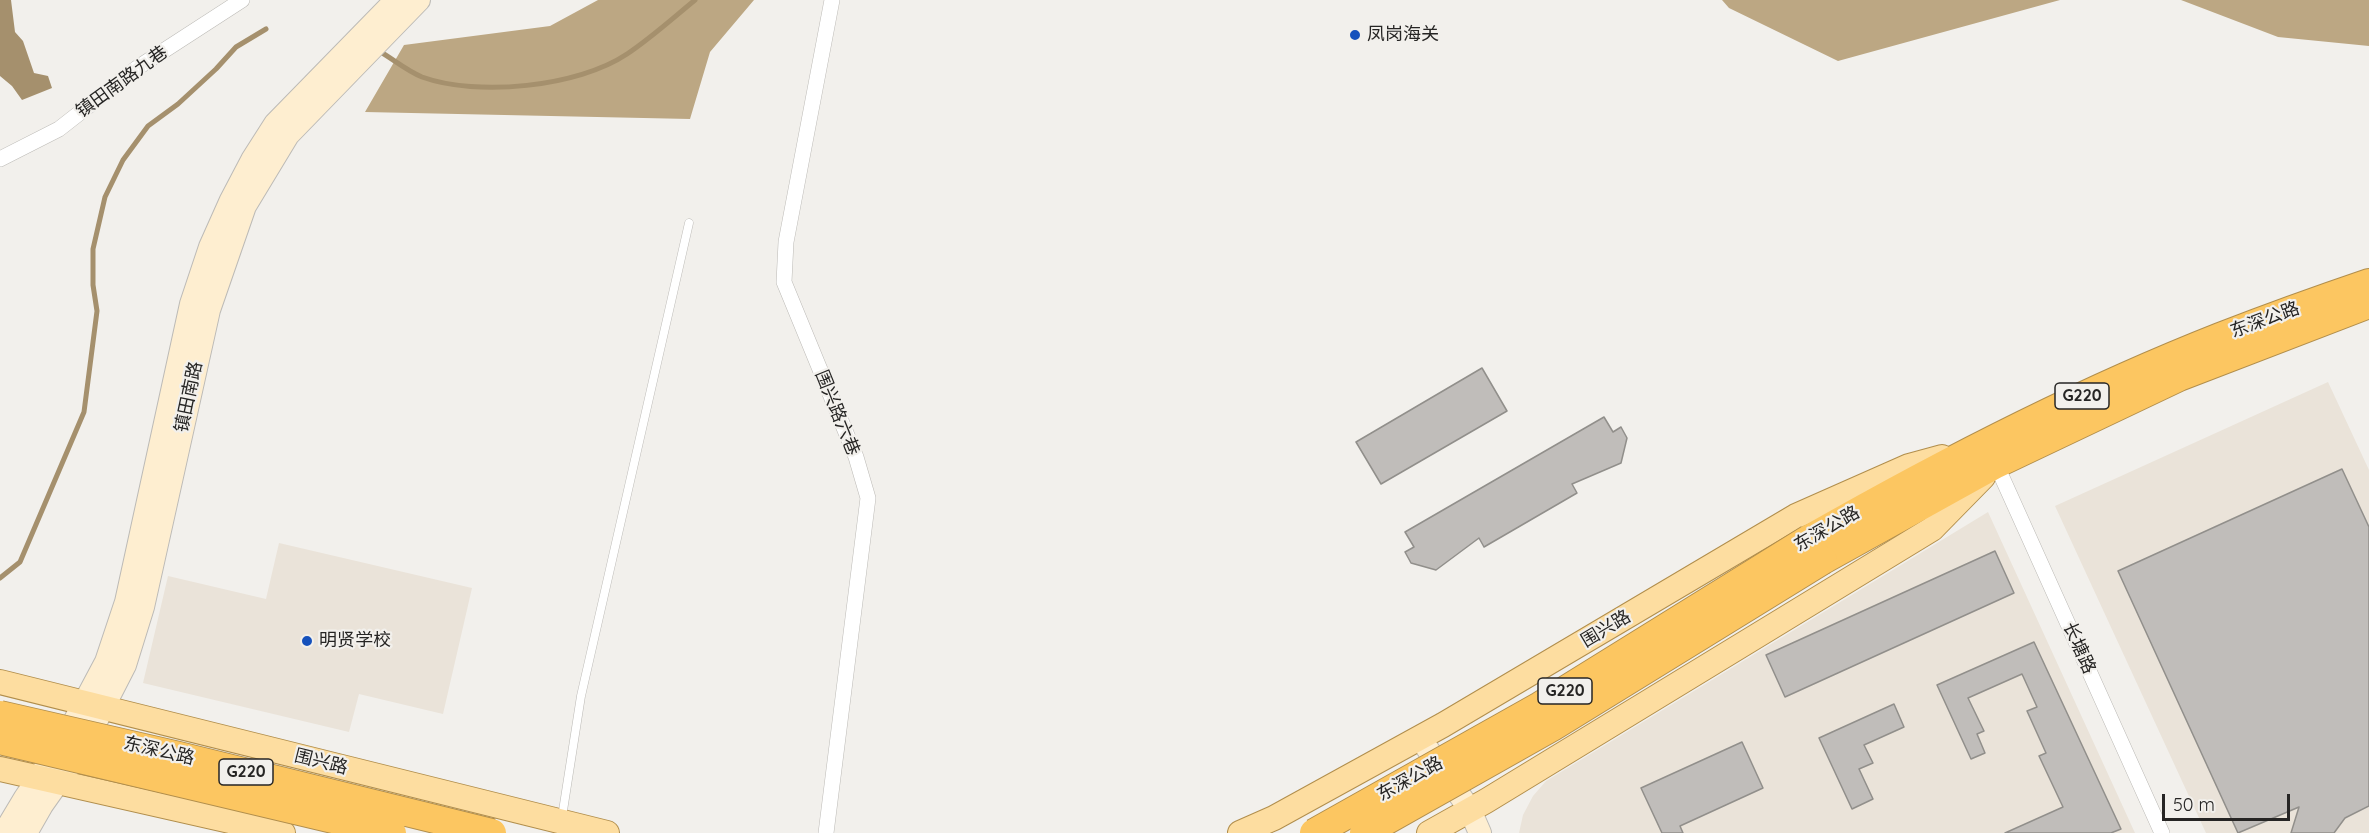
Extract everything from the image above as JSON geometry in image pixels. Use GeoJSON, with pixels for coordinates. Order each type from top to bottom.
{"type":"FeatureCollection","features":[{"type":"Feature","properties":{"kind":"highway","name":"东深公路"},"geometry":{"type":"LineString","coordinates":[[1314,833],[1816,549],[1989,454],[2076,399],[2219,337],[2369,283]]}},
{"type":"Feature","properties":{"kind":"highway","name":"东深公路"},"geometry":{"type":"LineString","coordinates":[[1989,454],[2179,377],[2369,304]]}},
{"type":"Feature","properties":{"kind":"highway","name":"东深公路"},"geometry":{"type":"LineString","coordinates":[[1364,833],[1552,727],[1816,549]]}},
{"type":"Feature","properties":{"kind":"highway","name":"东深公路"},"geometry":{"type":"LineString","coordinates":[[0,715],[179,756],[492,833]]}},
{"type":"Feature","properties":{"kind":"highway","name":"东深公路"},"geometry":{"type":"LineString","coordinates":[[0,740],[392,833]]}},
{"type":"Feature","properties":{"kind":"main road","name":"镇田南路"},"geometry":{"type":"LineString","coordinates":[[4,833],[49,780],[83,747],[106,662],[126,602],[191,304],[210,247],[231,200],[252,160],[275,124],[396,0]]}},
{"type":"Feature","properties":{"kind":"main road","name":"镇田南路"},"geometry":{"type":"LineString","coordinates":[[95,705],[125,665],[144,607],[209,310],[245,206],[288,135],[419,0]]}},
{"type":"Feature","properties":{"kind":"main road","name":"围兴路"},"geometry":{"type":"LineString","coordinates":[[1240,833],[1274,818],[1420,738],[1796,516],[1909,466],[1989,454]]}},
{"type":"Feature","properties":{"kind":"main road"},"geometry":{"type":"LineString","coordinates":[[1420,738],[1443,829],[1470,810],[1932,529],[1989,454]]}},
{"type":"Feature","properties":{"kind":"main road","name":"围兴路"},"geometry":{"type":"LineString","coordinates":[[0,682],[607,833]]}},
{"type":"Feature","properties":{"kind":"main road"},"geometry":{"type":"LineString","coordinates":[[1420,738],[1470,810],[1480,833]]}},
{"type":"Feature","properties":{"kind":"main road"},"geometry":{"type":"LineString","coordinates":[[0,769],[283,833]]}},
{"type":"Feature","properties":{"kind":"main road","name":"镇田南路"},"geometry":{"type":"LineString","coordinates":[[26,833],[49,780]]}},
{"type":"Feature","properties":{"kind":"street","name":"镇田南路九巷"},"geometry":{"type":"LineString","coordinates":[[0,159],[59,129],[137,68],[242,0]]}},
{"type":"Feature","properties":{"kind":"street","name":"围兴路六巷"},"geometry":{"type":"LineString","coordinates":[[826,833],[868,498],[856,457],[784,282],[786,242],[832,0]]}},
{"type":"Feature","properties":{"kind":"street","name":"长塘路"},"geometry":{"type":"LineString","coordinates":[[1989,454],[2162,833]]}},
{"type":"Feature","properties":{"kind":"lane"},"geometry":{"type":"LineString","coordinates":[[561,822],[580,696],[688,223]]}},
{"type":"Feature","properties":{"kind":"shaded area"},"geometry":{"type":"Polygon","coordinates":[[[0,0],[11,0],[15,32],[23,41],[34,73],[48,76],[52,88],[22,100],[12,86],[0,76],[0,0]]]}},
{"type":"Feature","properties":{"kind":"shaded area"},"geometry":{"type":"Polygon","coordinates":[[[598,0],[754,0],[710,52],[690,119],[365,112],[404,45],[550,26],[598,0]]]}},
{"type":"Feature","properties":{"kind":"shaded area"},"geometry":{"type":"Polygon","coordinates":[[[1722,0],[2060,0],[1838,61],[1729,8],[1722,0]]]}},
{"type":"Feature","properties":{"kind":"shaded area"},"geometry":{"type":"Polygon","coordinates":[[[2181,0],[2369,0],[2369,46],[2278,37],[2181,0]]]}},
{"type":"Feature","properties":{"kind":"shaded area"},"geometry":{"type":"Polygon","coordinates":[[[2328,382],[2369,470],[2369,833],[2206,833],[2055,506],[2328,382]]]}},
{"type":"Feature","properties":{"kind":"shaded area"},"geometry":{"type":"Polygon","coordinates":[[[1988,512],[2135,833],[1519,833],[1523,815],[1533,796],[1546,781],[1988,512]]]}},
{"type":"Feature","properties":{"kind":"shaded area","name":"明贤学校"},"geometry":{"type":"Polygon","coordinates":[[[279,543],[472,588],[443,714],[359,694],[349,732],[143,683],[168,576],[266,599],[279,543]]]}},
{"type":"Feature","properties":{"kind":"building"},"geometry":{"type":"Polygon","coordinates":[[[1482,368],[1507,411],[1381,484],[1356,442],[1482,368]]]}},
{"type":"Feature","properties":{"kind":"building"},"geometry":{"type":"Polygon","coordinates":[[[1604,417],[1613,432],[1621,427],[1627,438],[1621,463],[1572,484],[1577,493],[1484,547],[1479,538],[1436,570],[1411,563],[1405,552],[1414,547],[1405,532],[1604,417]]]}},
{"type":"Feature","properties":{"kind":"building"},"geometry":{"type":"Polygon","coordinates":[[[2342,469],[2369,527],[2369,806],[2345,818],[2334,833],[2291,833],[2299,807],[2238,833],[2118,571],[2342,469]]]}},
{"type":"Feature","properties":{"kind":"building"},"geometry":{"type":"Polygon","coordinates":[[[1995,551],[2014,593],[1785,697],[1766,655],[1995,551]]]}},
{"type":"Feature","properties":{"kind":"building"},"geometry":{"type":"Polygon","coordinates":[[[2034,642],[2121,829],[2111,833],[2005,833],[2063,807],[2039,756],[2046,753],[2027,711],[2037,707],[2022,674],[1968,698],[1984,731],[1977,734],[1985,753],[1971,759],[1937,685],[2034,642]]]}},
{"type":"Feature","properties":{"kind":"building"},"geometry":{"type":"Polygon","coordinates":[[[1894,704],[1904,727],[1864,745],[1873,763],[1859,769],[1873,799],[1852,809],[1819,738],[1894,704]]]}},
{"type":"Feature","properties":{"kind":"building"},"geometry":{"type":"Polygon","coordinates":[[[1742,742],[1763,788],[1680,826],[1683,833],[1662,833],[1641,788],[1742,742]]]}},
{"type":"Feature","properties":{"kind":"waterway"},"geometry":{"type":"LineString","coordinates":[[379,51],[422,77],[445,83],[498,87],[555,81],[582,74],[627,54],[695,0]]}},
{"type":"Feature","properties":{"kind":"waterway"},"geometry":{"type":"LineString","coordinates":[[0,578],[20,562],[84,412],[97,311],[93,285],[93,249],[105,197],[123,160],[148,126],[178,104],[236,47],[266,29]]}},
{"type":"Feature","properties":{"kind":"place","name":"凤岗海关"},"geometry":{"type":"Point","coordinates":[1355,35]}},
{"type":"Feature","properties":{"kind":"place","name":"明贤学校"},"geometry":{"type":"Point","coordinates":[307,641]}}]}
